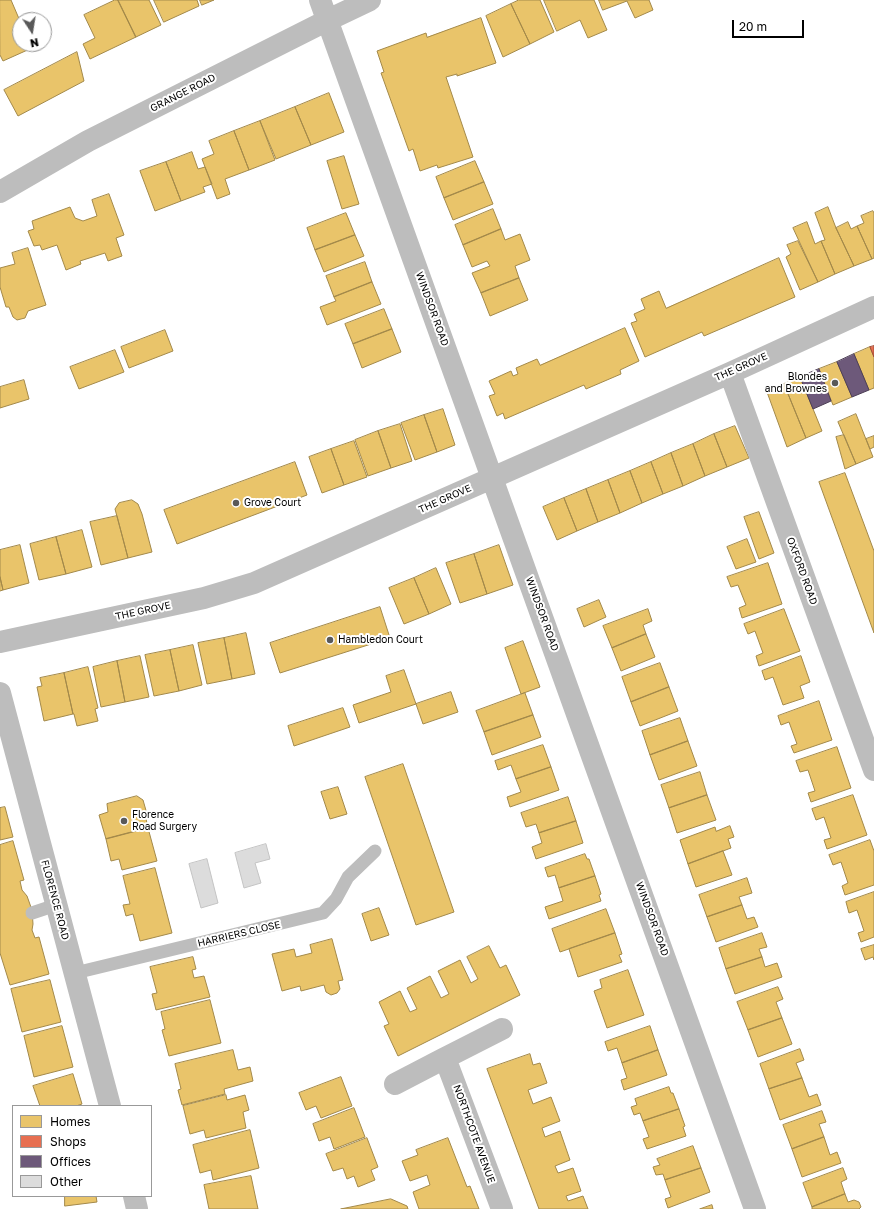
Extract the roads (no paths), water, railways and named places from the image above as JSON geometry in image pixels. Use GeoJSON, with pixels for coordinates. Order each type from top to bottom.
{"type":"FeatureCollection","features":[{"type":"Feature","properties":{"kind":"street","name":"GRANGE ROAD"},"geometry":{"type":"LineString","coordinates":[[1,188],[324,10],[370,0]]}},
{"type":"Feature","properties":{"kind":"street","name":"WINDSOR ROAD"},"geometry":{"type":"LineString","coordinates":[[324,10],[755,1209]]}},
{"type":"Feature","properties":{"kind":"street","name":"THE GROVE"},"geometry":{"type":"LineString","coordinates":[[0,642],[204,598],[254,583],[730,373],[874,307]]}},
{"type":"Feature","properties":{"kind":"street","name":"OXFORD ROAD"},"geometry":{"type":"LineString","coordinates":[[730,373],[874,770]]}},
{"type":"Feature","properties":{"kind":"street","name":"FLORENCE ROAD"},"geometry":{"type":"LineString","coordinates":[[0,693],[110,1105]]}},
{"type":"Feature","properties":{"kind":"street"},"geometry":{"type":"LineString","coordinates":[[395,1084],[502,1029]]}},
{"type":"Feature","properties":{"kind":"street","name":"NORTHCOTE AVENUE"},"geometry":{"type":"LineString","coordinates":[[446,1058],[502,1209]]}},
{"type":"Feature","properties":{"kind":"street"},"geometry":{"type":"LineString","coordinates":[[134,1197],[138,1209]]}},
{"type":"Feature","properties":{"kind":"lane","name":"HARRIERS CLOSE"},"geometry":{"type":"LineString","coordinates":[[75,973],[323,913],[336,899],[348,877],[375,851]]}},
{"type":"Feature","properties":{"kind":"lane"},"geometry":{"type":"LineString","coordinates":[[32,913],[56,905]]}},
{"type":"Feature","properties":{"kind":"place","name":"Blondes and Brownes"},"geometry":{"type":"Point","coordinates":[835,383]}},
{"type":"Feature","properties":{"kind":"place","name":"Grove Court"},"geometry":{"type":"Point","coordinates":[236,503]}},
{"type":"Feature","properties":{"kind":"place","name":"Hambledon Court"},"geometry":{"type":"Point","coordinates":[330,640]}},
{"type":"Feature","properties":{"kind":"place","name":"Florence Road Surgery"},"geometry":{"type":"Point","coordinates":[124,821]}}]}
